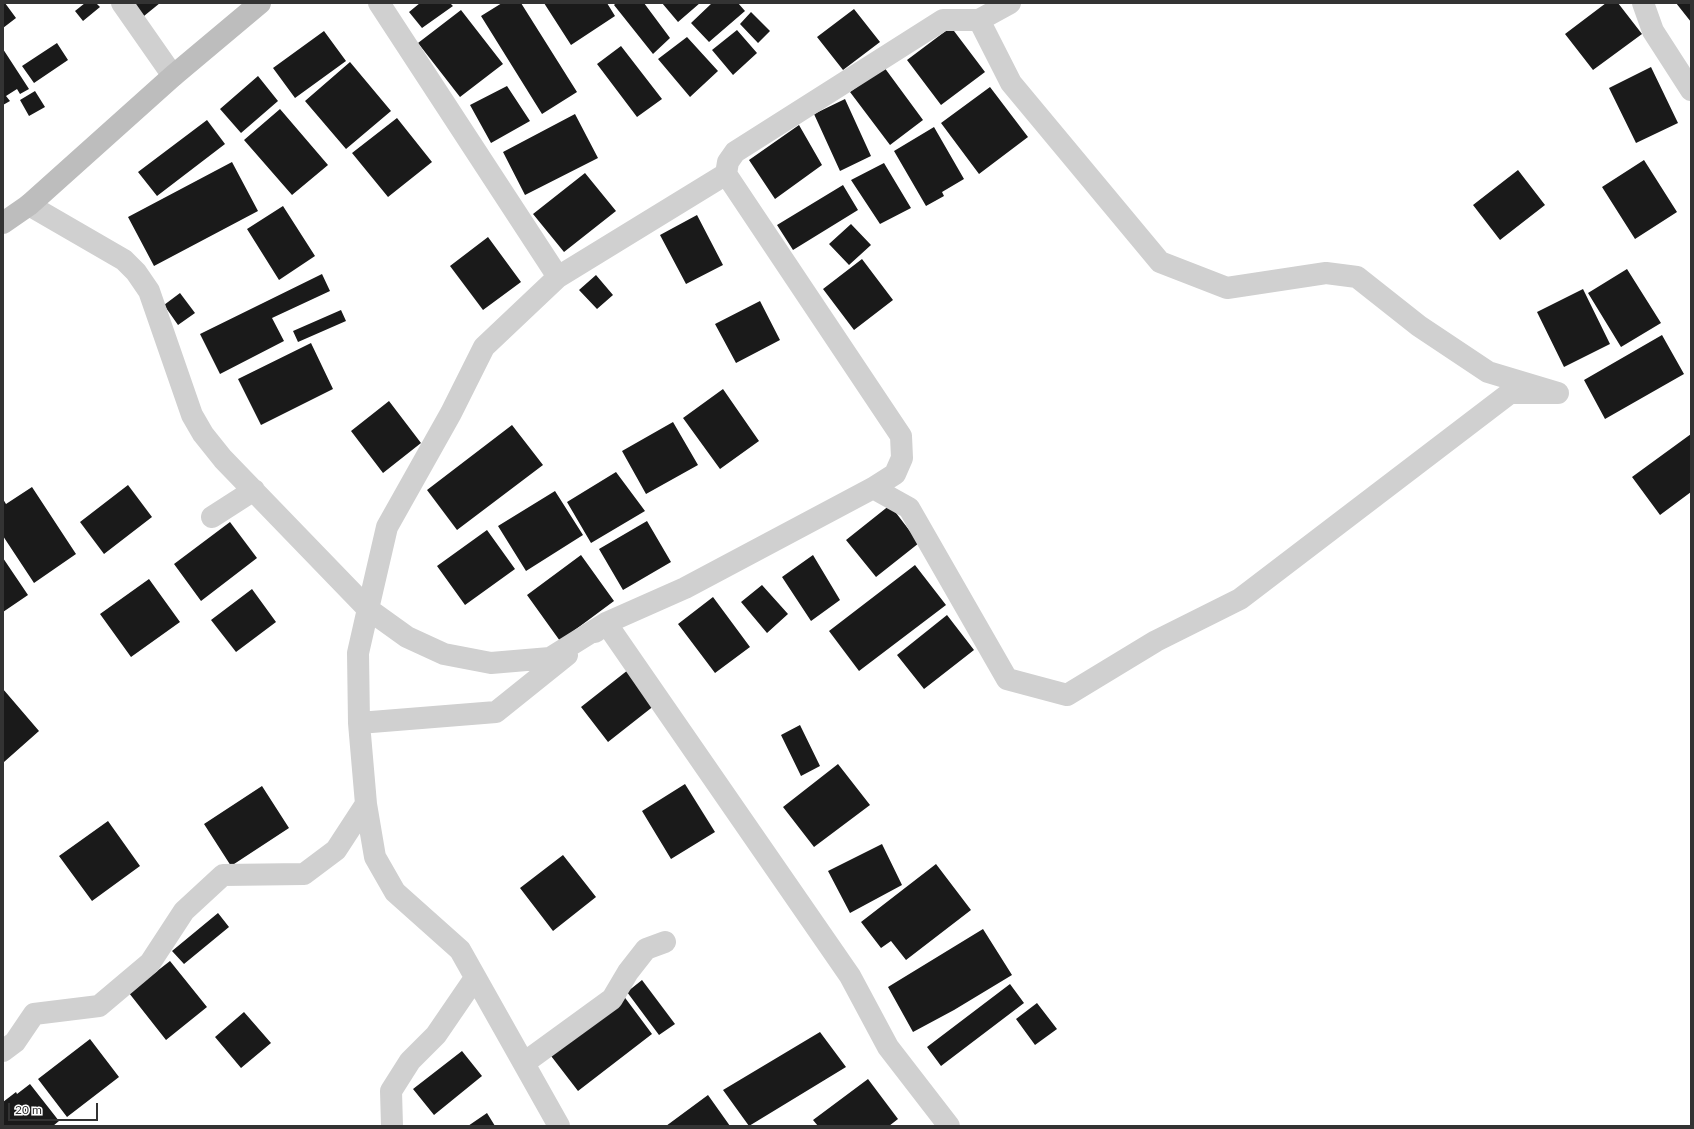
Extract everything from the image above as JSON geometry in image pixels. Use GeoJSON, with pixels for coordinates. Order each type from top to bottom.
{"type":"FeatureCollection","features":[{"type":"Feature","properties":{"kind":"main road"},"geometry":{"type":"LineString","coordinates":[[3,223],[29,205],[172,76],[260,3]]}},
{"type":"Feature","properties":{"kind":"street"},"geometry":{"type":"LineString","coordinates":[[122,3],[172,76]]}},
{"type":"Feature","properties":{"kind":"street"},"geometry":{"type":"LineString","coordinates":[[379,3],[558,277]]}},
{"type":"Feature","properties":{"kind":"street"},"geometry":{"type":"LineString","coordinates":[[29,205],[124,260],[136,272],[149,291],[192,415],[203,434],[223,459],[368,609],[407,637],[444,654],[491,663],[550,658],[606,623],[685,588],[873,488],[895,474],[902,458],[900,436],[726,174],[728,162],[735,152],[943,20],[979,20],[1010,3]]}},
{"type":"Feature","properties":{"kind":"street"},"geometry":{"type":"LineString","coordinates":[[1643,3],[1653,31],[1691,90]]}},
{"type":"Feature","properties":{"kind":"street"},"geometry":{"type":"LineString","coordinates":[[873,488],[909,508],[1007,679],[1066,695],[1156,641],[1240,600],[1510,393],[1558,393],[1488,372],[1418,326],[1357,278],[1326,273],[1227,288],[1160,262],[1011,83],[979,20]]}},
{"type":"Feature","properties":{"kind":"street"},"geometry":{"type":"LineString","coordinates":[[559,1126],[460,950],[395,892],[375,857],[366,804],[359,723],[358,653],[387,527],[451,413],[484,347],[558,277],[726,174]]}},
{"type":"Feature","properties":{"kind":"street"},"geometry":{"type":"LineString","coordinates":[[212,517],[254,490]]}},
{"type":"Feature","properties":{"kind":"street"},"geometry":{"type":"LineString","coordinates":[[359,723],[496,712],[606,623]]}},
{"type":"Feature","properties":{"kind":"street"},"geometry":{"type":"LineString","coordinates":[[606,623],[850,976],[888,1047],[949,1126]]}},
{"type":"Feature","properties":{"kind":"street"},"geometry":{"type":"LineString","coordinates":[[3,1051],[15,1042],[34,1014],[99,1006],[150,963],[184,911],[223,875],[304,874],[336,850],[366,804]]}},
{"type":"Feature","properties":{"kind":"street"},"geometry":{"type":"LineString","coordinates":[[524,1063],[612,999],[628,972],[646,949],[665,942]]}},
{"type":"Feature","properties":{"kind":"street"},"geometry":{"type":"LineString","coordinates":[[392,1126],[391,1091],[410,1061],[436,1035],[475,978]]}},
{"type":"Feature","properties":{"kind":"building"},"geometry":{"type":"Polygon","coordinates":[[[3,3],[5,3],[16,18],[3,28],[3,3]]]}},
{"type":"Feature","properties":{"kind":"building"},"geometry":{"type":"Polygon","coordinates":[[[85,3],[96,3],[100,7],[83,21],[75,11],[85,3]]]}},
{"type":"Feature","properties":{"kind":"building"},"geometry":{"type":"Polygon","coordinates":[[[133,3],[160,3],[144,16],[133,3]]]}},
{"type":"Feature","properties":{"kind":"building"},"geometry":{"type":"Polygon","coordinates":[[[420,3],[450,3],[453,6],[422,28],[409,12],[420,3]]]}},
{"type":"Feature","properties":{"kind":"building"},"geometry":{"type":"Polygon","coordinates":[[[502,3],[521,3],[577,92],[542,114],[481,16],[502,3]]]}},
{"type":"Feature","properties":{"kind":"building"},"geometry":{"type":"Polygon","coordinates":[[[544,3],[607,3],[615,16],[571,45],[544,3]]]}},
{"type":"Feature","properties":{"kind":"building"},"geometry":{"type":"Polygon","coordinates":[[[616,3],[644,3],[670,38],[653,54],[614,5],[616,3]]]}},
{"type":"Feature","properties":{"kind":"building"},"geometry":{"type":"Polygon","coordinates":[[[662,3],[700,3],[678,22],[662,3]]]}},
{"type":"Feature","properties":{"kind":"building"},"geometry":{"type":"Polygon","coordinates":[[[712,3],[738,3],[745,11],[709,42],[691,23],[712,3]]]}},
{"type":"Feature","properties":{"kind":"building"},"geometry":{"type":"Polygon","coordinates":[[[1606,3],[1618,3],[1642,34],[1593,70],[1565,34],[1606,3]]]}},
{"type":"Feature","properties":{"kind":"building"},"geometry":{"type":"Polygon","coordinates":[[[1676,3],[1691,3],[1691,22],[1676,3]]]}},
{"type":"Feature","properties":{"kind":"building"},"geometry":{"type":"Polygon","coordinates":[[[854,9],[880,42],[843,70],[817,37],[854,9]]]}},
{"type":"Feature","properties":{"kind":"building"},"geometry":{"type":"Polygon","coordinates":[[[461,10],[503,64],[460,97],[418,43],[461,10]]]}},
{"type":"Feature","properties":{"kind":"building"},"geometry":{"type":"Polygon","coordinates":[[[751,12],[770,31],[758,43],[740,24],[751,12]]]}},
{"type":"Feature","properties":{"kind":"building"},"geometry":{"type":"Polygon","coordinates":[[[951,27],[985,72],[941,105],[907,60],[951,27]]]}},
{"type":"Feature","properties":{"kind":"building"},"geometry":{"type":"Polygon","coordinates":[[[737,30],[757,53],[733,75],[712,50],[737,30]]]}},
{"type":"Feature","properties":{"kind":"building"},"geometry":{"type":"Polygon","coordinates":[[[324,31],[346,61],[295,98],[273,68],[324,31]]]}},
{"type":"Feature","properties":{"kind":"building"},"geometry":{"type":"Polygon","coordinates":[[[687,37],[718,71],[690,97],[658,59],[687,37]]]}},
{"type":"Feature","properties":{"kind":"building"},"geometry":{"type":"Polygon","coordinates":[[[57,43],[68,60],[34,83],[22,66],[57,43]]]}},
{"type":"Feature","properties":{"kind":"building"},"geometry":{"type":"Polygon","coordinates":[[[621,46],[662,99],[637,117],[597,64],[621,46]]]}},
{"type":"Feature","properties":{"kind":"building"},"geometry":{"type":"Polygon","coordinates":[[[3,49],[29,89],[20,94],[17,89],[6,96],[10,101],[3,105],[3,49]]]}},
{"type":"Feature","properties":{"kind":"building"},"geometry":{"type":"Polygon","coordinates":[[[350,62],[391,111],[346,149],[305,101],[350,62]]]}},
{"type":"Feature","properties":{"kind":"building"},"geometry":{"type":"Polygon","coordinates":[[[884,67],[923,120],[890,145],[850,92],[884,67]]]}},
{"type":"Feature","properties":{"kind":"building"},"geometry":{"type":"Polygon","coordinates":[[[1651,67],[1678,123],[1636,143],[1609,88],[1651,67]]]}},
{"type":"Feature","properties":{"kind":"building"},"geometry":{"type":"Polygon","coordinates":[[[258,76],[278,101],[241,133],[220,109],[258,76]]]}},
{"type":"Feature","properties":{"kind":"building"},"geometry":{"type":"Polygon","coordinates":[[[507,86],[530,121],[491,143],[470,105],[507,86]]]}},
{"type":"Feature","properties":{"kind":"building"},"geometry":{"type":"Polygon","coordinates":[[[990,87],[1028,137],[979,174],[941,123],[990,87]]]}},
{"type":"Feature","properties":{"kind":"building"},"geometry":{"type":"Polygon","coordinates":[[[35,91],[45,107],[29,116],[20,100],[35,91]]]}},
{"type":"Feature","properties":{"kind":"building"},"geometry":{"type":"Polygon","coordinates":[[[845,99],[871,156],[840,171],[814,114],[845,99]]]}},
{"type":"Feature","properties":{"kind":"building"},"geometry":{"type":"Polygon","coordinates":[[[280,109],[328,165],[292,195],[244,140],[280,109]]]}},
{"type":"Feature","properties":{"kind":"building"},"geometry":{"type":"Polygon","coordinates":[[[575,114],[598,158],[525,195],[503,152],[575,114]]]}},
{"type":"Feature","properties":{"kind":"building"},"geometry":{"type":"Polygon","coordinates":[[[397,118],[432,162],[388,197],[352,153],[397,118]]]}},
{"type":"Feature","properties":{"kind":"building"},"geometry":{"type":"Polygon","coordinates":[[[207,120],[225,144],[157,196],[138,172],[207,120]]]}},
{"type":"Feature","properties":{"kind":"building"},"geometry":{"type":"Polygon","coordinates":[[[799,125],[822,165],[775,199],[749,160],[799,125]]]}},
{"type":"Feature","properties":{"kind":"building"},"geometry":{"type":"Polygon","coordinates":[[[934,127],[964,179],[942,192],[944,196],[926,206],[894,151],[934,127]]]}},
{"type":"Feature","properties":{"kind":"building"},"geometry":{"type":"Polygon","coordinates":[[[1644,160],[1677,212],[1635,239],[1602,187],[1644,160]]]}},
{"type":"Feature","properties":{"kind":"building"},"geometry":{"type":"Polygon","coordinates":[[[232,162],[258,211],[154,266],[128,217],[232,162]]]}},
{"type":"Feature","properties":{"kind":"building"},"geometry":{"type":"Polygon","coordinates":[[[884,163],[911,208],[880,224],[851,180],[884,163]]]}},
{"type":"Feature","properties":{"kind":"building"},"geometry":{"type":"Polygon","coordinates":[[[1518,170],[1545,205],[1500,240],[1473,205],[1518,170]]]}},
{"type":"Feature","properties":{"kind":"building"},"geometry":{"type":"Polygon","coordinates":[[[585,173],[616,211],[564,252],[533,214],[585,173]]]}},
{"type":"Feature","properties":{"kind":"building"},"geometry":{"type":"Polygon","coordinates":[[[843,185],[858,210],[793,250],[777,225],[843,185]]]}},
{"type":"Feature","properties":{"kind":"building"},"geometry":{"type":"Polygon","coordinates":[[[283,206],[315,256],[279,280],[247,229],[283,206]]]}},
{"type":"Feature","properties":{"kind":"building"},"geometry":{"type":"Polygon","coordinates":[[[697,215],[723,265],[686,284],[660,235],[697,215]]]}},
{"type":"Feature","properties":{"kind":"building"},"geometry":{"type":"Polygon","coordinates":[[[851,224],[871,245],[849,265],[829,244],[851,224]]]}},
{"type":"Feature","properties":{"kind":"building"},"geometry":{"type":"Polygon","coordinates":[[[488,237],[521,282],[483,310],[450,266],[488,237]]]}},
{"type":"Feature","properties":{"kind":"building"},"geometry":{"type":"Polygon","coordinates":[[[862,259],[893,300],[854,330],[823,289],[862,259]]]}},
{"type":"Feature","properties":{"kind":"building"},"geometry":{"type":"Polygon","coordinates":[[[1627,269],[1661,323],[1621,347],[1588,293],[1627,269]]]}},
{"type":"Feature","properties":{"kind":"building"},"geometry":{"type":"Polygon","coordinates":[[[322,274],[330,291],[272,318],[284,341],[220,374],[200,334],[322,274]]]}},
{"type":"Feature","properties":{"kind":"building"},"geometry":{"type":"Polygon","coordinates":[[[596,275],[613,295],[597,309],[579,290],[596,275]]]}},
{"type":"Feature","properties":{"kind":"building"},"geometry":{"type":"Polygon","coordinates":[[[1583,289],[1610,344],[1564,367],[1537,312],[1583,289]]]}},
{"type":"Feature","properties":{"kind":"building"},"geometry":{"type":"Polygon","coordinates":[[[180,293],[195,313],[178,325],[164,305],[180,293]]]}},
{"type":"Feature","properties":{"kind":"building"},"geometry":{"type":"Polygon","coordinates":[[[760,301],[780,340],[736,363],[715,324],[760,301]]]}},
{"type":"Feature","properties":{"kind":"building"},"geometry":{"type":"Polygon","coordinates":[[[341,310],[346,321],[298,342],[293,331],[341,310]]]}},
{"type":"Feature","properties":{"kind":"building"},"geometry":{"type":"Polygon","coordinates":[[[1662,335],[1684,374],[1605,419],[1584,380],[1662,335]]]}},
{"type":"Feature","properties":{"kind":"building"},"geometry":{"type":"Polygon","coordinates":[[[311,343],[333,389],[261,425],[238,379],[311,343]]]}},
{"type":"Feature","properties":{"kind":"building"},"geometry":{"type":"Polygon","coordinates":[[[723,389],[759,441],[720,469],[683,418],[723,389]]]}},
{"type":"Feature","properties":{"kind":"building"},"geometry":{"type":"Polygon","coordinates":[[[389,401],[421,443],[383,473],[351,431],[389,401]]]}},
{"type":"Feature","properties":{"kind":"building"},"geometry":{"type":"Polygon","coordinates":[[[673,422],[698,465],[646,494],[622,451],[673,422]]]}},
{"type":"Feature","properties":{"kind":"building"},"geometry":{"type":"Polygon","coordinates":[[[512,425],[543,465],[457,530],[427,490],[512,425]]]}},
{"type":"Feature","properties":{"kind":"building"},"geometry":{"type":"Polygon","coordinates":[[[1691,434],[1691,492],[1660,515],[1632,477],[1691,434]]]}},
{"type":"Feature","properties":{"kind":"building"},"geometry":{"type":"Polygon","coordinates":[[[616,472],[645,511],[591,543],[567,502],[616,472]]]}},
{"type":"Feature","properties":{"kind":"building"},"geometry":{"type":"Polygon","coordinates":[[[128,485],[152,517],[104,554],[80,522],[128,485]]]}},
{"type":"Feature","properties":{"kind":"building"},"geometry":{"type":"Polygon","coordinates":[[[32,487],[76,554],[34,583],[3,536],[3,499],[6,504],[32,487]]]}},
{"type":"Feature","properties":{"kind":"building"},"geometry":{"type":"Polygon","coordinates":[[[555,491],[583,535],[526,571],[498,526],[555,491]]]}},
{"type":"Feature","properties":{"kind":"building"},"geometry":{"type":"Polygon","coordinates":[[[890,505],[919,543],[876,577],[846,540],[890,505]]]}},
{"type":"Feature","properties":{"kind":"building"},"geometry":{"type":"Polygon","coordinates":[[[647,521],[671,562],[623,590],[599,549],[647,521]]]}},
{"type":"Feature","properties":{"kind":"building"},"geometry":{"type":"Polygon","coordinates":[[[230,522],[257,558],[201,601],[174,564],[230,522]]]}},
{"type":"Feature","properties":{"kind":"building"},"geometry":{"type":"Polygon","coordinates":[[[487,530],[515,569],[465,605],[437,566],[487,530]]]}},
{"type":"Feature","properties":{"kind":"building"},"geometry":{"type":"Polygon","coordinates":[[[581,555],[614,601],[560,641],[527,595],[581,555]]]}},
{"type":"Feature","properties":{"kind":"building"},"geometry":{"type":"Polygon","coordinates":[[[813,555],[840,600],[811,621],[782,577],[813,555]]]}},
{"type":"Feature","properties":{"kind":"building"},"geometry":{"type":"Polygon","coordinates":[[[3,558],[28,595],[3,612],[3,558]]]}},
{"type":"Feature","properties":{"kind":"building"},"geometry":{"type":"Polygon","coordinates":[[[915,565],[946,605],[859,671],[829,631],[915,565]]]}},
{"type":"Feature","properties":{"kind":"building"},"geometry":{"type":"Polygon","coordinates":[[[149,579],[180,622],[131,657],[100,614],[149,579]]]}},
{"type":"Feature","properties":{"kind":"building"},"geometry":{"type":"Polygon","coordinates":[[[762,585],[788,614],[767,633],[741,602],[762,585]]]}},
{"type":"Feature","properties":{"kind":"building"},"geometry":{"type":"Polygon","coordinates":[[[252,589],[276,622],[236,652],[211,620],[252,589]]]}},
{"type":"Feature","properties":{"kind":"building"},"geometry":{"type":"Polygon","coordinates":[[[713,597],[750,647],[715,673],[678,624],[713,597]]]}},
{"type":"Feature","properties":{"kind":"building"},"geometry":{"type":"Polygon","coordinates":[[[947,615],[974,650],[924,689],[897,655],[947,615]]]}},
{"type":"Feature","properties":{"kind":"building"},"geometry":{"type":"Polygon","coordinates":[[[628,670],[655,705],[608,742],[581,707],[628,670]]]}},
{"type":"Feature","properties":{"kind":"building"},"geometry":{"type":"Polygon","coordinates":[[[3,689],[39,731],[4,762],[3,760],[3,689]]]}},
{"type":"Feature","properties":{"kind":"building"},"geometry":{"type":"Polygon","coordinates":[[[800,725],[820,766],[801,776],[781,735],[800,725]]]}},
{"type":"Feature","properties":{"kind":"building"},"geometry":{"type":"Polygon","coordinates":[[[838,764],[870,805],[814,847],[783,807],[838,764]]]}},
{"type":"Feature","properties":{"kind":"building"},"geometry":{"type":"Polygon","coordinates":[[[685,784],[715,832],[671,859],[642,811],[685,784]]]}},
{"type":"Feature","properties":{"kind":"building"},"geometry":{"type":"Polygon","coordinates":[[[262,786],[289,828],[231,866],[204,824],[262,786]]]}},
{"type":"Feature","properties":{"kind":"building"},"geometry":{"type":"Polygon","coordinates":[[[108,821],[140,866],[92,901],[59,856],[108,821]]]}},
{"type":"Feature","properties":{"kind":"building"},"geometry":{"type":"Polygon","coordinates":[[[882,844],[902,885],[850,913],[828,871],[882,844]]]}},
{"type":"Feature","properties":{"kind":"building"},"geometry":{"type":"Polygon","coordinates":[[[563,855],[596,897],[553,931],[520,888],[563,855]]]}},
{"type":"Feature","properties":{"kind":"building"},"geometry":{"type":"Polygon","coordinates":[[[936,864],[971,910],[906,960],[891,941],[881,948],[861,922],[936,864]]]}},
{"type":"Feature","properties":{"kind":"building"},"geometry":{"type":"Polygon","coordinates":[[[218,913],[229,927],[184,964],[172,951],[218,913]]]}},
{"type":"Feature","properties":{"kind":"building"},"geometry":{"type":"Polygon","coordinates":[[[983,929],[1012,975],[954,1010],[913,1032],[888,987],[983,929]]]}},
{"type":"Feature","properties":{"kind":"building"},"geometry":{"type":"Polygon","coordinates":[[[170,961],[207,1007],[166,1040],[129,993],[170,961]]]}},
{"type":"Feature","properties":{"kind":"building"},"geometry":{"type":"Polygon","coordinates":[[[642,980],[675,1024],[659,1035],[627,992],[642,980]]]}},
{"type":"Feature","properties":{"kind":"building"},"geometry":{"type":"Polygon","coordinates":[[[1010,984],[1024,1003],[941,1066],[927,1047],[1010,984]]]}},
{"type":"Feature","properties":{"kind":"building"},"geometry":{"type":"Polygon","coordinates":[[[623,995],[652,1034],[578,1091],[548,1052],[623,995]]]}},
{"type":"Feature","properties":{"kind":"building"},"geometry":{"type":"Polygon","coordinates":[[[1037,1003],[1057,1029],[1035,1045],[1016,1019],[1037,1003]]]}},
{"type":"Feature","properties":{"kind":"building"},"geometry":{"type":"Polygon","coordinates":[[[244,1012],[271,1043],[241,1068],[215,1037],[244,1012]]]}},
{"type":"Feature","properties":{"kind":"building"},"geometry":{"type":"Polygon","coordinates":[[[820,1032],[846,1067],[749,1126],[723,1090],[820,1032]]]}},
{"type":"Feature","properties":{"kind":"building"},"geometry":{"type":"Polygon","coordinates":[[[90,1039],[119,1077],[67,1117],[38,1079],[90,1039]]]}},
{"type":"Feature","properties":{"kind":"building"},"geometry":{"type":"Polygon","coordinates":[[[462,1051],[482,1076],[434,1115],[413,1089],[462,1051]]]}},
{"type":"Feature","properties":{"kind":"building"},"geometry":{"type":"Polygon","coordinates":[[[868,1079],[898,1119],[889,1126],[818,1126],[813,1120],[868,1079]]]}},
{"type":"Feature","properties":{"kind":"building"},"geometry":{"type":"Polygon","coordinates":[[[30,1084],[59,1121],[53,1126],[3,1126],[3,1102],[30,1084]]]}},
{"type":"Feature","properties":{"kind":"building"},"geometry":{"type":"Polygon","coordinates":[[[708,1095],[730,1126],[666,1126],[708,1095]]]}},
{"type":"Feature","properties":{"kind":"building"},"geometry":{"type":"Polygon","coordinates":[[[487,1113],[495,1126],[468,1126],[487,1113]]]}}]}
